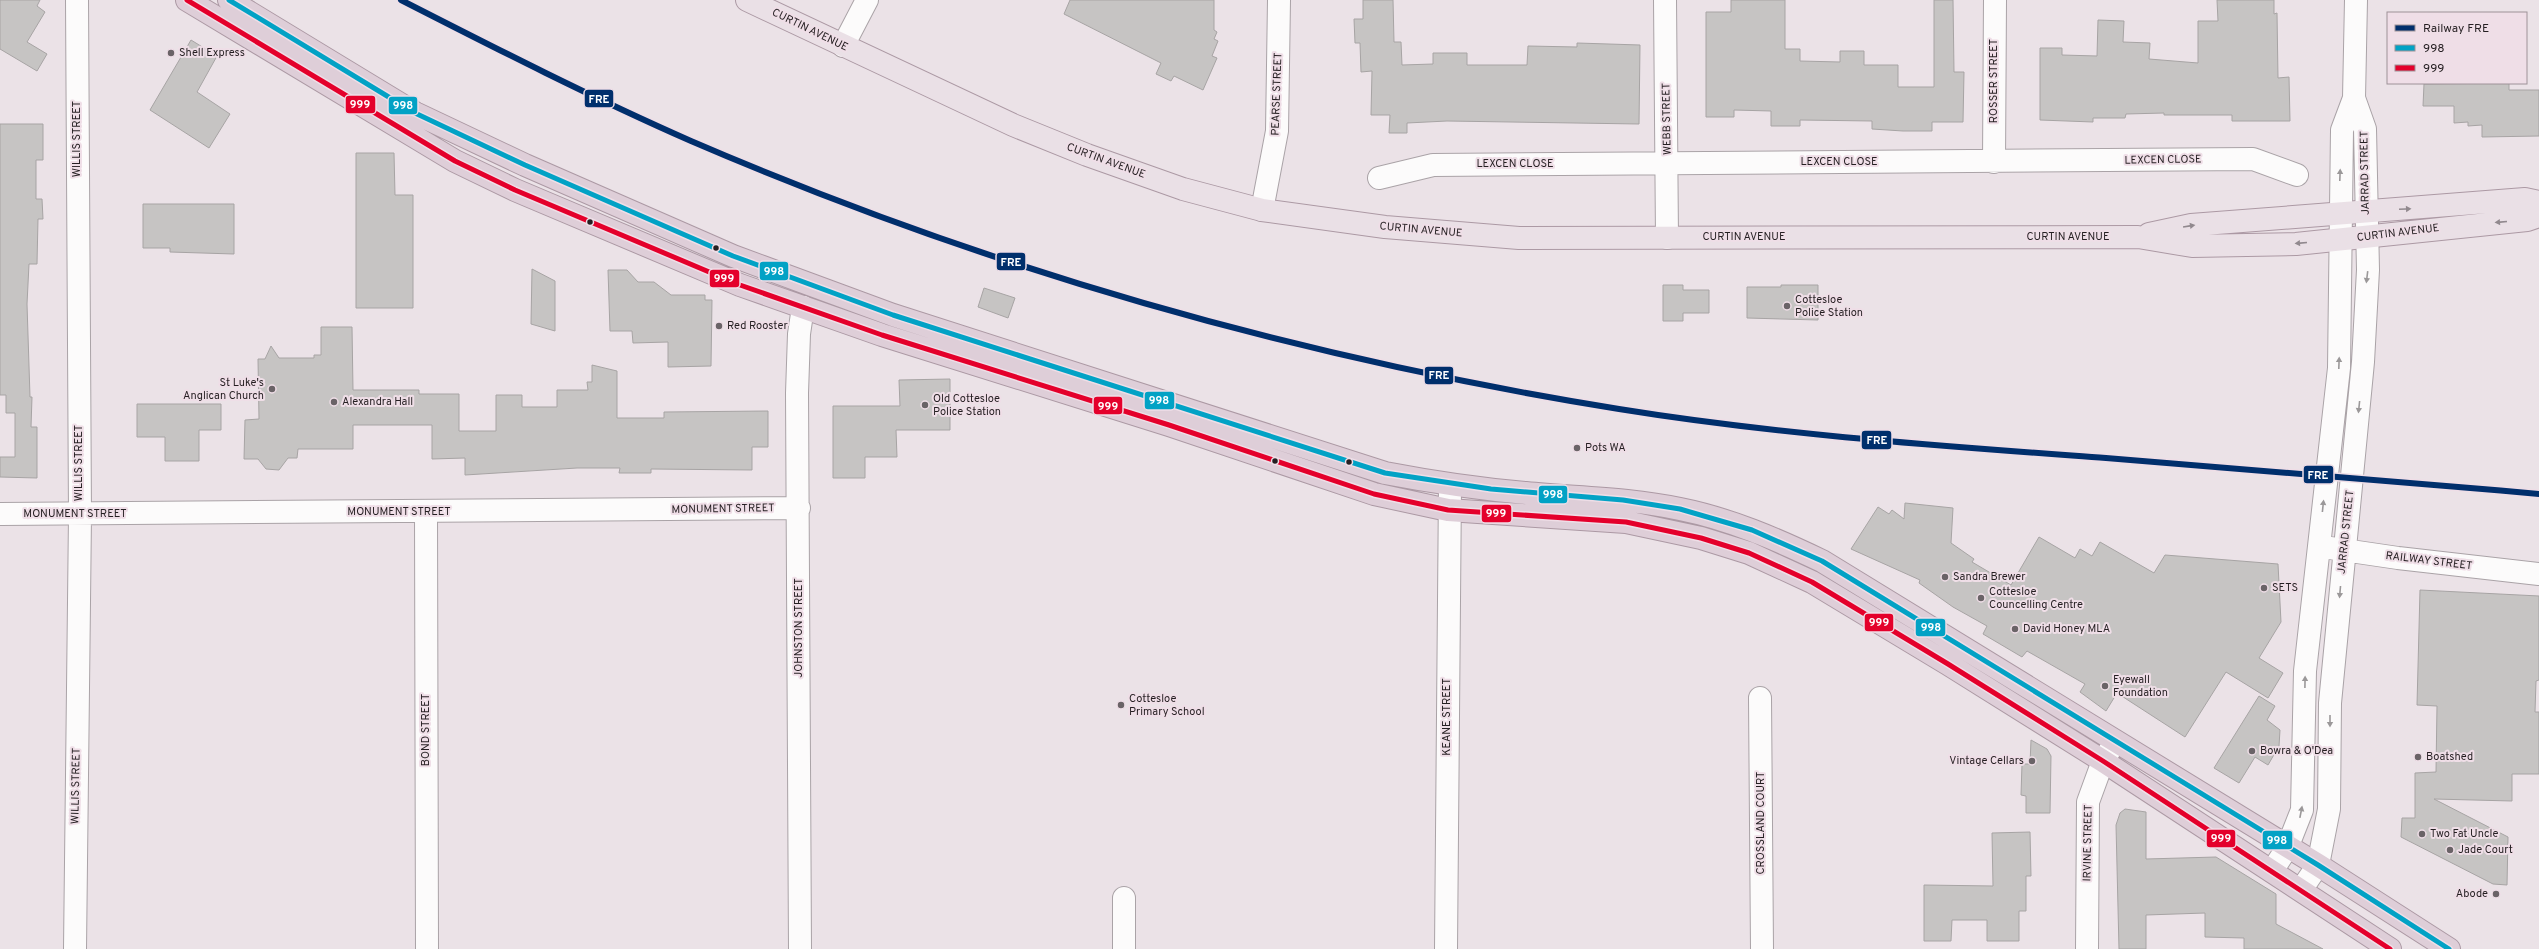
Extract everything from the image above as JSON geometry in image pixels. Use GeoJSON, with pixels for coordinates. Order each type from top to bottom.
{"type":"FeatureCollection","features":[{"type":"Feature","properties":{"kind":"highway"},"geometry":{"type":"LineString","coordinates":[[187,0],[455,161],[516,190],[735,283],[882,335],[1169,425],[1374,494],[1448,510],[1626,522],[1701,538],[1750,553],[1812,582],[2103,761],[2390,949]]}},
{"type":"Feature","properties":{"kind":"highway"},"geometry":{"type":"LineString","coordinates":[[229,0],[415,113],[525,165],[733,256],[893,315],[1385,472],[1450,485],[1627,500],[1680,509],[1732,522],[1773,537],[1822,561],[2287,848],[2318,865],[2449,949]]}},
{"type":"Feature","properties":{"kind":"main road","name":"CURTIN AVENUE"},"geometry":{"type":"LineString","coordinates":[[747,0],[1013,125],[1087,155],[1183,189],[1262,210],[1385,227],[1519,238],[2138,237],[2192,246],[2288,244],[2366,238],[2411,230],[2527,220],[2539,216]]}},
{"type":"Feature","properties":{"kind":"main road","name":"CURTIN AVENUE"},"geometry":{"type":"LineString","coordinates":[[2138,237],[2191,225],[2525,199],[2539,202]]}},
{"type":"Feature","properties":{"kind":"street","name":"WILLIS STREET"},"geometry":{"type":"LineString","coordinates":[[74,949],[80,515],[77,0]]}},
{"type":"Feature","properties":{"kind":"street"},"geometry":{"type":"LineString","coordinates":[[843,46],[867,0]]}},
{"type":"Feature","properties":{"kind":"street","name":"PEARSE STREET"},"geometry":{"type":"LineString","coordinates":[[1262,210],[1277,130],[1279,0]]}},
{"type":"Feature","properties":{"kind":"street","name":"WEBB STREET"},"geometry":{"type":"LineString","coordinates":[[1665,0],[1668,163],[1667,238]]}},
{"type":"Feature","properties":{"kind":"street","name":"ROSSER STREET"},"geometry":{"type":"LineString","coordinates":[[1994,162],[1995,0]]}},
{"type":"Feature","properties":{"kind":"street","name":"JARRAD STREET"},"geometry":{"type":"LineString","coordinates":[[2272,871],[2287,848],[2302,810],[2305,671],[2339,368],[2339,214],[2342,130],[2354,98],[2356,0]]}},
{"type":"Feature","properties":{"kind":"street","name":"JARRAD STREET"},"geometry":{"type":"LineString","coordinates":[[2301,890],[2318,865],[2329,809],[2330,703],[2363,362],[2368,270],[2366,238],[2365,129],[2354,98]]}},
{"type":"Feature","properties":{"kind":"street","name":"LEXCEN CLOSE"},"geometry":{"type":"LineString","coordinates":[[1379,178],[1433,165],[2253,159],[2297,175]]}},
{"type":"Feature","properties":{"kind":"street","name":"JOHNSTON STREET"},"geometry":{"type":"LineString","coordinates":[[800,949],[799,508],[797,393],[799,334],[803,307]]}},
{"type":"Feature","properties":{"kind":"street","name":"KEANE STREET"},"geometry":{"type":"LineString","coordinates":[[1446,949],[1448,510],[1450,485]]}},
{"type":"Feature","properties":{"kind":"street","name":"MONUMENT STREET"},"geometry":{"type":"LineString","coordinates":[[0,514],[80,515],[799,508]]}},
{"type":"Feature","properties":{"kind":"street","name":"BOND STREET"},"geometry":{"type":"LineString","coordinates":[[426,511],[427,949]]}},
{"type":"Feature","properties":{"kind":"street","name":"RAILWAY STREET"},"geometry":{"type":"LineString","coordinates":[[2319,545],[2344,551],[2539,574]]}},
{"type":"Feature","properties":{"kind":"street","name":"CROSSLAND COURT"},"geometry":{"type":"LineString","coordinates":[[1760,698],[1762,949]]}},
{"type":"Feature","properties":{"kind":"street","name":"IRVINE STREET"},"geometry":{"type":"LineString","coordinates":[[2087,949],[2088,808],[2090,795],[2103,761],[2115,742]]}},
{"type":"Feature","properties":{"kind":"street"},"geometry":{"type":"LineString","coordinates":[[1124,898],[1124,949]]}},
{"type":"Feature","properties":{"kind":"building"},"geometry":{"type":"Polygon","coordinates":[[[0,0],[40,0],[37,6],[45,12],[27,42],[47,54],[37,71],[0,49],[0,0]]]}},
{"type":"Feature","properties":{"kind":"building"},"geometry":{"type":"Polygon","coordinates":[[[1070,0],[1214,0],[1214,30],[1217,32],[1214,39],[1218,41],[1212,56],[1217,58],[1203,90],[1174,76],[1171,81],[1156,74],[1161,63],[1064,14],[1070,0]]]}},
{"type":"Feature","properties":{"kind":"building"},"geometry":{"type":"Polygon","coordinates":[[[1363,0],[1393,0],[1394,42],[1401,42],[1402,65],[1433,64],[1433,53],[1467,53],[1467,65],[1527,65],[1528,46],[1577,47],[1577,43],[1640,45],[1639,124],[1447,121],[1407,123],[1407,133],[1389,133],[1390,115],[1371,115],[1372,71],[1361,72],[1360,43],[1355,43],[1354,19],[1363,19],[1363,0]]]}},
{"type":"Feature","properties":{"kind":"building"},"geometry":{"type":"Polygon","coordinates":[[[1731,0],[1785,0],[1785,49],[1800,49],[1800,61],[1840,62],[1840,51],[1864,51],[1864,65],[1898,65],[1898,87],[1934,87],[1934,0],[1953,0],[1954,72],[1964,72],[1963,122],[1932,122],[1932,131],[1903,131],[1872,129],[1872,121],[1800,120],[1800,126],[1771,126],[1771,111],[1734,110],[1734,117],[1706,117],[1706,12],[1731,12],[1731,0]]]}},
{"type":"Feature","properties":{"kind":"building"},"geometry":{"type":"Polygon","coordinates":[[[2217,0],[2274,0],[2274,14],[2277,13],[2278,78],[2289,77],[2290,121],[2232,121],[2232,115],[2164,115],[2164,113],[2126,114],[2125,118],[2093,118],[2093,122],[2040,120],[2040,48],[2062,48],[2062,55],[2097,56],[2098,20],[2124,21],[2123,42],[2150,43],[2149,59],[2198,63],[2198,21],[2218,21],[2217,0]]]}},
{"type":"Feature","properties":{"kind":"building"},"geometry":{"type":"Polygon","coordinates":[[[191,40],[217,56],[197,92],[230,114],[209,148],[150,110],[191,40]]]}},
{"type":"Feature","properties":{"kind":"building"},"geometry":{"type":"Polygon","coordinates":[[[2424,84],[2509,84],[2509,90],[2539,90],[2539,136],[2482,137],[2482,125],[2468,126],[2468,122],[2454,123],[2454,106],[2423,106],[2424,84]]]}},
{"type":"Feature","properties":{"kind":"building"},"geometry":{"type":"Polygon","coordinates":[[[0,124],[43,124],[43,160],[36,160],[36,199],[42,199],[43,219],[38,219],[37,264],[29,264],[27,304],[30,397],[32,397],[31,427],[37,427],[37,478],[0,477],[0,457],[15,457],[15,413],[6,413],[6,395],[0,395],[0,124]]]}},
{"type":"Feature","properties":{"kind":"building"},"geometry":{"type":"Polygon","coordinates":[[[356,153],[394,153],[395,195],[413,195],[413,308],[356,308],[356,153]]]}},
{"type":"Feature","properties":{"kind":"building"},"geometry":{"type":"Polygon","coordinates":[[[143,204],[234,204],[234,254],[170,252],[170,248],[143,248],[143,204]]]}},
{"type":"Feature","properties":{"kind":"building"},"geometry":{"type":"Polygon","coordinates":[[[532,269],[555,281],[555,331],[531,324],[532,269]]]}},
{"type":"Feature","properties":{"kind":"building"},"geometry":{"type":"Polygon","coordinates":[[[608,270],[627,270],[638,282],[654,282],[671,295],[705,295],[705,300],[712,300],[711,366],[668,367],[668,342],[633,343],[632,331],[610,331],[608,270]]]}},
{"type":"Feature","properties":{"kind":"building"},"geometry":{"type":"Polygon","coordinates":[[[1663,285],[1683,285],[1683,290],[1709,290],[1709,313],[1683,313],[1683,321],[1663,321],[1663,285]]]}},
{"type":"Feature","properties":{"kind":"building"},"geometry":{"type":"Polygon","coordinates":[[[1781,285],[1818,285],[1818,320],[1747,318],[1747,287],[1781,287],[1781,285]]]}},
{"type":"Feature","properties":{"kind":"building"},"geometry":{"type":"Polygon","coordinates":[[[984,288],[1015,298],[1008,318],[978,307],[984,288]]]}},
{"type":"Feature","properties":{"kind":"building"},"geometry":{"type":"Polygon","coordinates":[[[321,327],[352,327],[353,390],[419,390],[419,394],[459,394],[459,431],[496,431],[496,395],[522,395],[522,407],[557,407],[557,390],[588,390],[587,382],[592,382],[592,365],[617,371],[617,418],[664,418],[664,412],[768,411],[768,447],[752,447],[752,470],[651,469],[651,473],[619,473],[620,468],[577,468],[465,475],[465,458],[432,459],[432,425],[353,425],[353,449],[298,449],[297,458],[288,458],[279,470],[266,469],[258,459],[244,459],[245,420],[259,419],[258,359],[265,359],[271,346],[279,358],[314,358],[314,355],[321,355],[321,327]]]}},
{"type":"Feature","properties":{"kind":"building"},"geometry":{"type":"Polygon","coordinates":[[[950,379],[950,430],[896,430],[897,457],[865,457],[865,478],[833,478],[833,406],[900,406],[899,380],[950,379]]]}},
{"type":"Feature","properties":{"kind":"building"},"geometry":{"type":"Polygon","coordinates":[[[137,404],[221,404],[221,430],[199,430],[199,461],[165,461],[165,437],[137,437],[137,404]]]}},
{"type":"Feature","properties":{"kind":"building"},"geometry":{"type":"Polygon","coordinates":[[[1905,503],[1953,508],[1951,543],[1974,559],[1972,562],[2011,585],[2039,537],[2075,558],[2080,549],[2092,556],[2100,542],[2154,573],[2165,555],[2278,564],[2281,622],[2259,658],[2283,673],[2268,698],[2226,672],[2185,737],[2117,693],[2106,711],[2080,692],[2085,684],[2027,651],[2022,657],[1983,634],[1987,626],[1953,607],[1919,583],[1920,580],[1851,549],[1878,507],[1889,514],[1892,510],[1904,519],[1905,503]]]}},
{"type":"Feature","properties":{"kind":"building"},"geometry":{"type":"Polygon","coordinates":[[[2420,590],[2539,596],[2539,680],[2536,681],[2535,712],[2539,712],[2539,774],[2512,774],[2512,801],[2434,799],[2508,837],[2507,885],[2493,884],[2401,837],[2402,818],[2415,818],[2415,773],[2436,772],[2437,706],[2417,705],[2420,590]]]}},
{"type":"Feature","properties":{"kind":"building"},"geometry":{"type":"Polygon","coordinates":[[[2259,696],[2275,706],[2267,720],[2280,730],[2279,746],[2268,765],[2255,757],[2239,783],[2214,768],[2259,696]]]}},
{"type":"Feature","properties":{"kind":"building"},"geometry":{"type":"Polygon","coordinates":[[[2031,740],[2047,749],[2051,756],[2050,813],[2026,813],[2026,796],[2021,795],[2022,764],[2030,764],[2031,740]]]}},
{"type":"Feature","properties":{"kind":"building"},"geometry":{"type":"Polygon","coordinates":[[[2125,809],[2146,812],[2146,859],[2216,857],[2276,894],[2276,924],[2323,949],[2244,949],[2244,938],[2205,937],[2205,913],[2146,915],[2146,949],[2119,949],[2116,825],[2120,813],[2125,809]]]}},
{"type":"Feature","properties":{"kind":"building"},"geometry":{"type":"Polygon","coordinates":[[[2030,832],[2031,876],[2026,876],[2026,911],[2019,911],[2019,941],[1987,941],[1987,920],[1952,920],[1951,941],[1924,941],[1924,885],[1993,886],[1992,833],[2030,832]]]}},
{"type":"Feature","properties":{"kind":"rail line","name":"FRE"},"geometry":{"type":"LineString","coordinates":[[401,0],[509,55],[654,125],[803,187],[917,230],[1031,269],[1147,304],[1264,336],[1382,364],[1500,388],[1619,409],[1801,433],[2539,494]]}},
{"type":"Feature","properties":{"kind":"transit line","name":"999"},"geometry":{"type":"LineString","coordinates":[[187,0],[455,161],[515,190],[740,285],[882,335],[1169,425],[1374,494],[1448,510],[1626,522],[1701,538],[1749,553],[1812,582],[1948,664],[2103,761],[2390,949]]}},
{"type":"Feature","properties":{"kind":"transit line","name":"998"},"geometry":{"type":"LineString","coordinates":[[229,0],[415,113],[525,165],[733,256],[893,315],[1385,473],[1491,489],[1623,500],[1680,509],[1752,530],[1822,561],[2318,865],[2449,949]]}},
{"type":"Feature","properties":{"kind":"place","name":"Shell Express"},"geometry":{"type":"Point","coordinates":[171,53]}},
{"type":"Feature","properties":{"kind":"place","name":"Cottesloe Police Station"},"geometry":{"type":"Point","coordinates":[1787,306]}},
{"type":"Feature","properties":{"kind":"place","name":"Red Rooster"},"geometry":{"type":"Point","coordinates":[719,326]}},
{"type":"Feature","properties":{"kind":"place","name":"St Luke's Anglican Church"},"geometry":{"type":"Point","coordinates":[272,389]}},
{"type":"Feature","properties":{"kind":"place","name":"Alexandra Hall"},"geometry":{"type":"Point","coordinates":[334,402]}},
{"type":"Feature","properties":{"kind":"place","name":"Old Cottesloe Police Station"},"geometry":{"type":"Point","coordinates":[925,405]}},
{"type":"Feature","properties":{"kind":"place","name":"Pots WA"},"geometry":{"type":"Point","coordinates":[1577,448]}},
{"type":"Feature","properties":{"kind":"place","name":"Sandra Brewer"},"geometry":{"type":"Point","coordinates":[1945,577]}},
{"type":"Feature","properties":{"kind":"place","name":"SETS"},"geometry":{"type":"Point","coordinates":[2264,588]}},
{"type":"Feature","properties":{"kind":"place","name":"Cottesloe Councelling Centre"},"geometry":{"type":"Point","coordinates":[1981,598]}},
{"type":"Feature","properties":{"kind":"place","name":"David Honey MLA"},"geometry":{"type":"Point","coordinates":[2015,629]}},
{"type":"Feature","properties":{"kind":"place","name":"Eyewall Foundation"},"geometry":{"type":"Point","coordinates":[2105,686]}},
{"type":"Feature","properties":{"kind":"place","name":"Cottesloe Primary School"},"geometry":{"type":"Point","coordinates":[1121,705]}},
{"type":"Feature","properties":{"kind":"place","name":"Bowra & O'Dea"},"geometry":{"type":"Point","coordinates":[2252,751]}},
{"type":"Feature","properties":{"kind":"place","name":"Boatshed"},"geometry":{"type":"Point","coordinates":[2418,757]}},
{"type":"Feature","properties":{"kind":"place","name":"Vintage Cellars"},"geometry":{"type":"Point","coordinates":[2032,761]}},
{"type":"Feature","properties":{"kind":"place","name":"Two Fat Uncle"},"geometry":{"type":"Point","coordinates":[2422,834]}},
{"type":"Feature","properties":{"kind":"place","name":"Jade Court"},"geometry":{"type":"Point","coordinates":[2450,850]}},
{"type":"Feature","properties":{"kind":"place","name":"Abode"},"geometry":{"type":"Point","coordinates":[2496,894]}}]}
